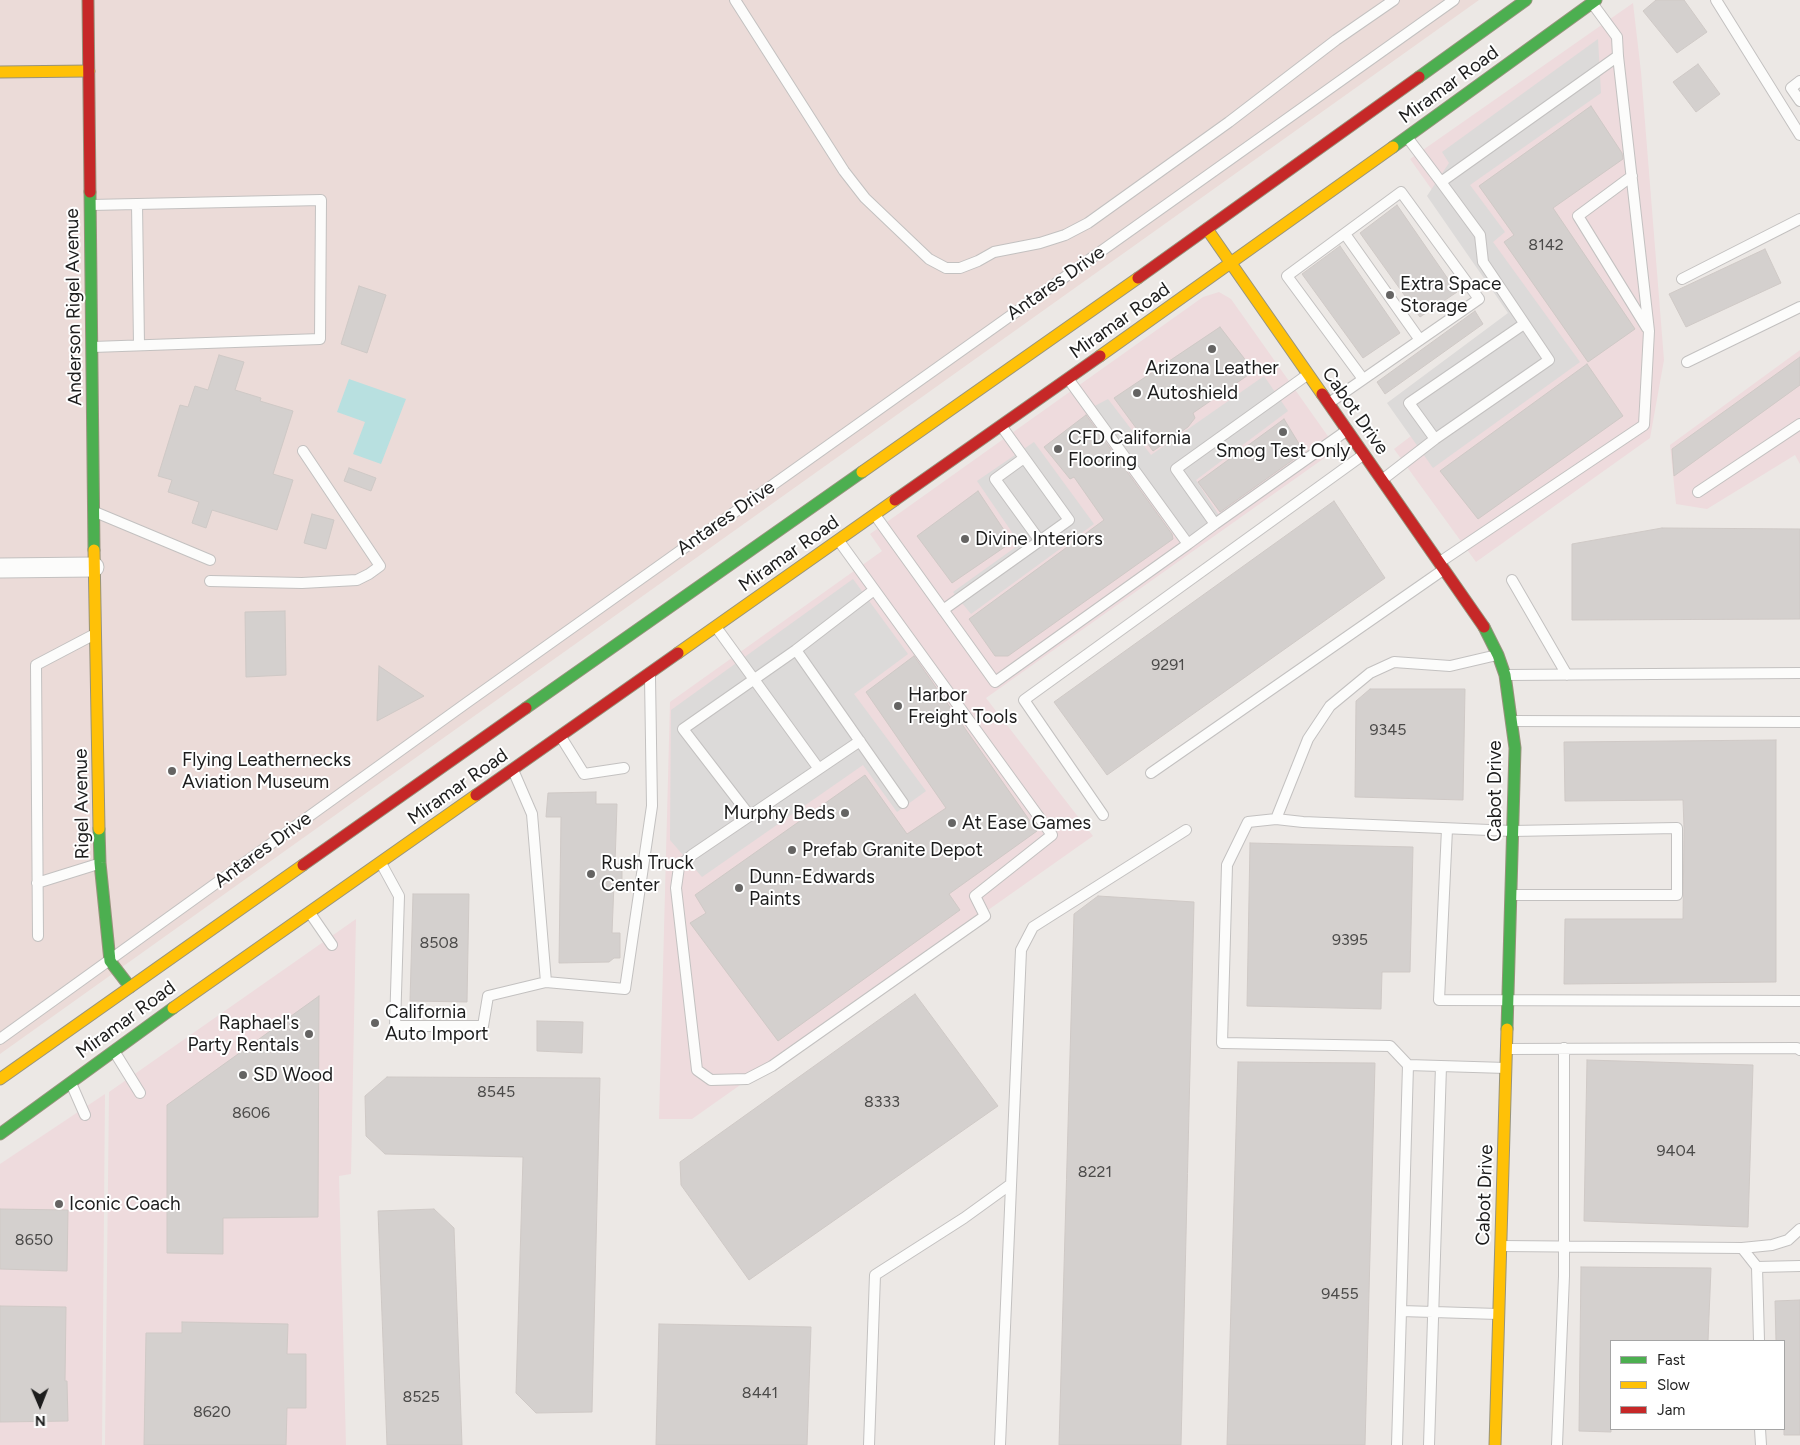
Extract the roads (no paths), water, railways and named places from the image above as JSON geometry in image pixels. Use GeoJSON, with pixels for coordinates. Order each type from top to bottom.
{"type":"FeatureCollection","features":[{"type":"Feature","properties":{"kind":"main road","name":"Anderson Rigel Avenue"},"geometry":{"type":"LineString","coordinates":[[88,0],[95,614]]}},
{"type":"Feature","properties":{"kind":"main road","name":"Miramar Road"},"geometry":{"type":"LineString","coordinates":[[0,1079],[1207,229],[1526,0]]}},
{"type":"Feature","properties":{"kind":"main road","name":"Miramar Road"},"geometry":{"type":"LineString","coordinates":[[0,1134],[114,1050],[380,862],[1231,264],[1594,1]]}},
{"type":"Feature","properties":{"kind":"main road"},"geometry":{"type":"LineString","coordinates":[[0,72],[89,71]]}},
{"type":"Feature","properties":{"kind":"main road","name":"Cabot Drive"},"geometry":{"type":"LineString","coordinates":[[1207,229],[1486,630],[1505,675],[1515,748],[1495,1445]]}},
{"type":"Feature","properties":{"kind":"main road","name":"Rigel Avenue"},"geometry":{"type":"LineString","coordinates":[[95,614],[100,863],[110,961]]}},
{"type":"Feature","properties":{"kind":"main road"},"geometry":{"type":"LineString","coordinates":[[110,961],[130,987]]}},
{"type":"Feature","properties":{"kind":"street"},"geometry":{"type":"LineString","coordinates":[[0,568],[94,567]]}},
{"type":"Feature","properties":{"kind":"lane"},"geometry":{"type":"LineString","coordinates":[[735,0],[844,171],[865,198],[929,259],[946,268],[960,268],[994,252],[1040,243],[1065,235],[1088,223],[1229,122],[1336,40],[1394,0]]}},
{"type":"Feature","properties":{"kind":"lane","name":"Antares Drive"},"geometry":{"type":"LineString","coordinates":[[0,1039],[473,698],[1454,0]]}},
{"type":"Feature","properties":{"kind":"lane"},"geometry":{"type":"LineString","coordinates":[[1716,0],[1800,135]]}},
{"type":"Feature","properties":{"kind":"lane"},"geometry":{"type":"LineString","coordinates":[[1151,773],[1644,425],[1649,331],[1617,37],[1594,1]]}},
{"type":"Feature","properties":{"kind":"lane"},"geometry":{"type":"LineString","coordinates":[[1441,182],[1618,56]]}},
{"type":"Feature","properties":{"kind":"lane"},"geometry":{"type":"LineString","coordinates":[[1800,81],[1791,88],[1800,101]]}},
{"type":"Feature","properties":{"kind":"lane"},"geometry":{"type":"LineString","coordinates":[[1382,480],[1435,439],[1549,360],[1483,262],[1480,235],[1407,137]]}},
{"type":"Feature","properties":{"kind":"lane"},"geometry":{"type":"LineString","coordinates":[[1632,176],[1578,216],[1649,331]]}},
{"type":"Feature","properties":{"kind":"lane"},"geometry":{"type":"LineString","coordinates":[[1328,403],[1420,340],[1479,299],[1401,192],[1287,276],[1363,379]]}},
{"type":"Feature","properties":{"kind":"lane"},"geometry":{"type":"LineString","coordinates":[[90,204],[321,200],[320,339],[92,347]]}},
{"type":"Feature","properties":{"kind":"lane"},"geometry":{"type":"LineString","coordinates":[[137,204],[138,345]]}},
{"type":"Feature","properties":{"kind":"lane"},"geometry":{"type":"LineString","coordinates":[[1682,280],[1799,220]]}},
{"type":"Feature","properties":{"kind":"lane"},"geometry":{"type":"LineString","coordinates":[[1345,234],[1420,340]]}},
{"type":"Feature","properties":{"kind":"lane"},"geometry":{"type":"LineString","coordinates":[[1687,362],[1800,307]]}},
{"type":"Feature","properties":{"kind":"lane"},"geometry":{"type":"LineString","coordinates":[[1435,439],[1410,403],[1524,324]]}},
{"type":"Feature","properties":{"kind":"lane"},"geometry":{"type":"LineString","coordinates":[[1216,524],[1176,469],[1308,374]]}},
{"type":"Feature","properties":{"kind":"lane"},"geometry":{"type":"LineString","coordinates":[[1069,379],[1188,544]]}},
{"type":"Feature","properties":{"kind":"lane"},"geometry":{"type":"LineString","coordinates":[[1698,492],[1800,424]]}},
{"type":"Feature","properties":{"kind":"lane"},"geometry":{"type":"LineString","coordinates":[[943,610],[1069,520],[1002,426]]}},
{"type":"Feature","properties":{"kind":"lane"},"geometry":{"type":"LineString","coordinates":[[874,515],[995,682],[1347,430]]}},
{"type":"Feature","properties":{"kind":"lane"},"geometry":{"type":"LineString","coordinates":[[210,581],[302,583],[357,580],[380,566],[303,451]]}},
{"type":"Feature","properties":{"kind":"lane"},"geometry":{"type":"LineString","coordinates":[[1103,815],[1024,700],[1364,454]]}},
{"type":"Feature","properties":{"kind":"lane"},"geometry":{"type":"LineString","coordinates":[[1024,458],[995,479],[1040,541]]}},
{"type":"Feature","properties":{"kind":"lane"},"geometry":{"type":"LineString","coordinates":[[94,512],[210,560]]}},
{"type":"Feature","properties":{"kind":"lane"},"geometry":{"type":"LineString","coordinates":[[838,541],[1052,835],[975,896],[985,916],[772,1066],[747,1078],[710,1080],[697,1070],[676,888],[678,867],[692,855],[860,740]]}},
{"type":"Feature","properties":{"kind":"lane"},"geometry":{"type":"LineString","coordinates":[[1512,580],[1567,675]]}},
{"type":"Feature","properties":{"kind":"lane"},"geometry":{"type":"LineString","coordinates":[[750,816],[683,730],[796,650],[874,590]]}},
{"type":"Feature","properties":{"kind":"lane"},"geometry":{"type":"LineString","coordinates":[[716,627],[819,769]]}},
{"type":"Feature","properties":{"kind":"lane"},"geometry":{"type":"LineString","coordinates":[[38,936],[36,665],[96,633]]}},
{"type":"Feature","properties":{"kind":"lane"},"geometry":{"type":"LineString","coordinates":[[796,650],[903,803]]}},
{"type":"Feature","properties":{"kind":"lane"},"geometry":{"type":"LineString","coordinates":[[1276,819],[1308,739],[1330,706],[1370,673],[1394,662],[1450,666],[1498,655]]}},
{"type":"Feature","properties":{"kind":"lane"},"geometry":{"type":"LineString","coordinates":[[380,862],[398,896],[395,1026],[483,1026],[488,996],[546,982],[626,989],[652,806],[650,673]]}},
{"type":"Feature","properties":{"kind":"lane"},"geometry":{"type":"LineString","coordinates":[[1505,675],[1800,673]]}},
{"type":"Feature","properties":{"kind":"lane"},"geometry":{"type":"LineString","coordinates":[[1511,721],[1800,722]]}},
{"type":"Feature","properties":{"kind":"lane"},"geometry":{"type":"LineString","coordinates":[[560,736],[584,774],[624,768]]}},
{"type":"Feature","properties":{"kind":"lane"},"geometry":{"type":"LineString","coordinates":[[512,770],[532,814],[546,982]]}},
{"type":"Feature","properties":{"kind":"lane"},"geometry":{"type":"LineString","coordinates":[[1506,1068],[1408,1065],[1390,1046],[1222,1043],[1227,865],[1248,822],[1276,819],[1302,822],[1512,831],[1677,828],[1676,895],[1510,895]]}},
{"type":"Feature","properties":{"kind":"lane"},"geometry":{"type":"LineString","coordinates":[[1447,829],[1440,1000],[1800,1001]]}},
{"type":"Feature","properties":{"kind":"lane"},"geometry":{"type":"LineString","coordinates":[[1000,1445],[1021,950],[1033,927],[1186,830]]}},
{"type":"Feature","properties":{"kind":"lane"},"geometry":{"type":"LineString","coordinates":[[37,883],[100,863]]}},
{"type":"Feature","properties":{"kind":"lane"},"geometry":{"type":"LineString","coordinates":[[310,912],[332,945]]}},
{"type":"Feature","properties":{"kind":"lane"},"geometry":{"type":"LineString","coordinates":[[1557,1445],[1564,1276],[1564,1048]]}},
{"type":"Feature","properties":{"kind":"lane"},"geometry":{"type":"LineString","coordinates":[[1506,1049],[1797,1048],[1800,1050]]}},
{"type":"Feature","properties":{"kind":"lane"},"geometry":{"type":"LineString","coordinates":[[114,1050],[140,1093]]}},
{"type":"Feature","properties":{"kind":"lane"},"geometry":{"type":"LineString","coordinates":[[1397,1445],[1408,1065]]}},
{"type":"Feature","properties":{"kind":"lane"},"geometry":{"type":"LineString","coordinates":[[1430,1445],[1441,1066]]}},
{"type":"Feature","properties":{"kind":"lane"},"geometry":{"type":"LineString","coordinates":[[70,1082],[85,1115]]}},
{"type":"Feature","properties":{"kind":"lane"},"geometry":{"type":"LineString","coordinates":[[869,1445],[875,1275],[964,1218],[1011,1184]]}},
{"type":"Feature","properties":{"kind":"lane"},"geometry":{"type":"LineString","coordinates":[[1501,1246],[1563,1245],[1742,1248],[1780,1243],[1788,1240],[1800,1229]]}},
{"type":"Feature","properties":{"kind":"lane"},"geometry":{"type":"LineString","coordinates":[[1742,1248],[1757,1267],[1758,1340]]}},
{"type":"Feature","properties":{"kind":"lane"},"geometry":{"type":"LineString","coordinates":[[1757,1267],[1800,1266]]}},
{"type":"Feature","properties":{"kind":"lane"},"geometry":{"type":"LineString","coordinates":[[1401,1311],[1499,1314]]}},
{"type":"Feature","properties":{"kind":"lane"},"geometry":{"type":"LineString","coordinates":[[1760,1430],[1761,1445]]}},
{"type":"Feature","properties":{"kind":"water"},"geometry":{"type":"Polygon","coordinates":[[[349,379],[406,399],[381,464],[353,454],[365,422],[337,412],[349,379]]]}},
{"type":"Feature","properties":{"kind":"place","name":"Extra Space Storage"},"geometry":{"type":"Point","coordinates":[1390,295]}},
{"type":"Feature","properties":{"kind":"place","name":"Arizona Leather"},"geometry":{"type":"Point","coordinates":[1212,349]}},
{"type":"Feature","properties":{"kind":"place","name":"Autoshield"},"geometry":{"type":"Point","coordinates":[1137,393]}},
{"type":"Feature","properties":{"kind":"place","name":"Smog Test Only"},"geometry":{"type":"Point","coordinates":[1283,432]}},
{"type":"Feature","properties":{"kind":"place","name":"CFD California Flooring"},"geometry":{"type":"Point","coordinates":[1058,449]}},
{"type":"Feature","properties":{"kind":"place","name":"Divine Interiors"},"geometry":{"type":"Point","coordinates":[965,539]}},
{"type":"Feature","properties":{"kind":"place","name":"Harbor Freight Tools"},"geometry":{"type":"Point","coordinates":[898,706]}},
{"type":"Feature","properties":{"kind":"place","name":"Flying Leathernecks Aviation Museum"},"geometry":{"type":"Point","coordinates":[172,771]}},
{"type":"Feature","properties":{"kind":"place","name":"Murphy Beds"},"geometry":{"type":"Point","coordinates":[845,813]}},
{"type":"Feature","properties":{"kind":"place","name":"At Ease Games"},"geometry":{"type":"Point","coordinates":[952,823]}},
{"type":"Feature","properties":{"kind":"place","name":"Prefab Granite Depot"},"geometry":{"type":"Point","coordinates":[792,850]}},
{"type":"Feature","properties":{"kind":"place","name":"Rush Truck Center"},"geometry":{"type":"Point","coordinates":[591,874]}},
{"type":"Feature","properties":{"kind":"place","name":"Dunn-Edwards Paints"},"geometry":{"type":"Point","coordinates":[739,888]}},
{"type":"Feature","properties":{"kind":"place","name":"California Auto Import"},"geometry":{"type":"Point","coordinates":[375,1023]}},
{"type":"Feature","properties":{"kind":"place","name":"Raphael's Party Rentals"},"geometry":{"type":"Point","coordinates":[309,1034]}},
{"type":"Feature","properties":{"kind":"place","name":"SD Wood"},"geometry":{"type":"Point","coordinates":[243,1075]}},
{"type":"Feature","properties":{"kind":"place","name":"Iconic Coach"},"geometry":{"type":"Point","coordinates":[59,1204]}}]}
